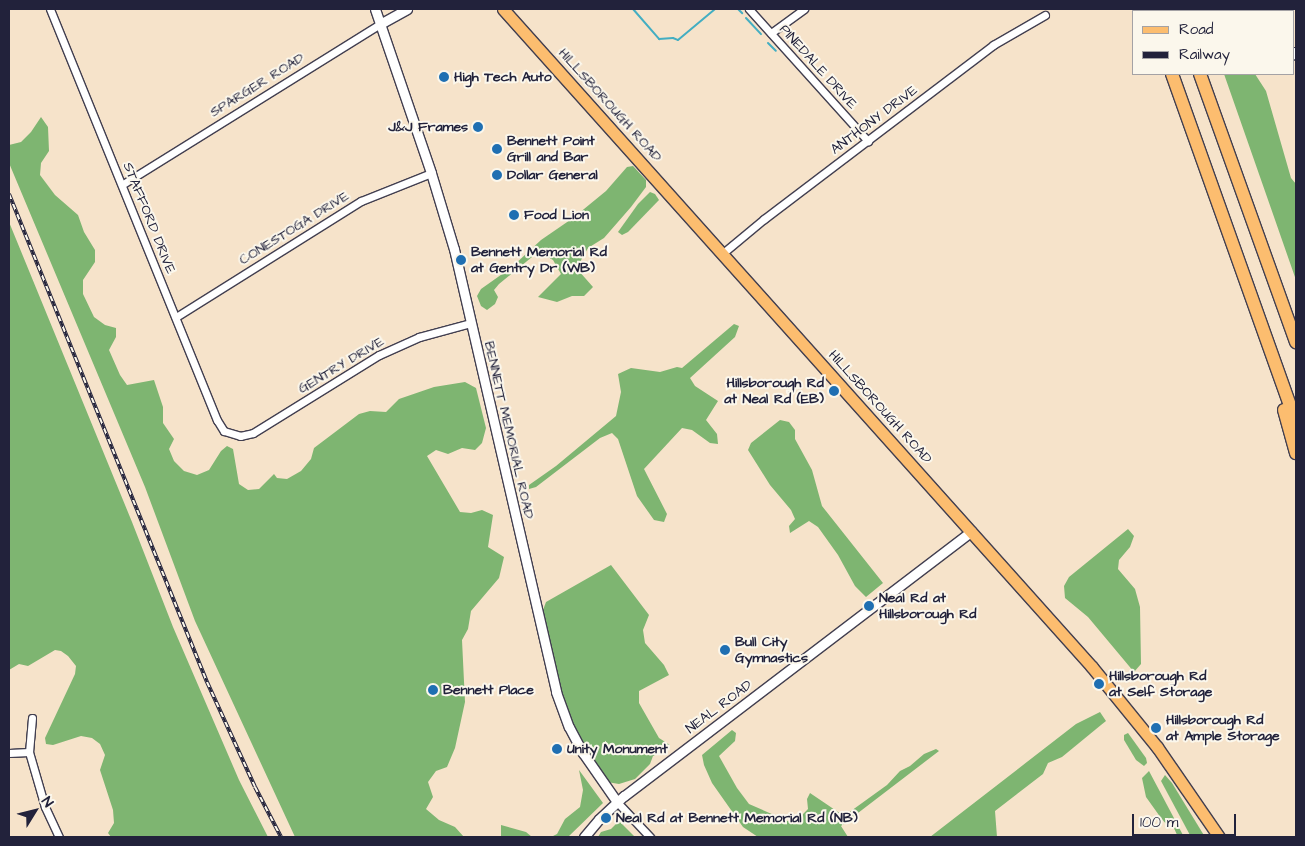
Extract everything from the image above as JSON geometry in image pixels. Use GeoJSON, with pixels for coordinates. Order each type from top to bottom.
{"type":"FeatureCollection","features":[{"type":"Feature","properties":{"kind":"highway"},"geometry":{"type":"LineString","coordinates":[[1172,75],[1296,422]]}},
{"type":"Feature","properties":{"kind":"highway"},"geometry":{"type":"LineString","coordinates":[[1200,75],[1296,342]]}},
{"type":"Feature","properties":{"kind":"highway"},"geometry":{"type":"LineString","coordinates":[[1275,359],[1278,388],[1296,453]]}},
{"type":"Feature","properties":{"kind":"main road","name":"HILLSBOROUGH ROAD"},"geometry":{"type":"LineString","coordinates":[[503,9],[972,531],[1141,725],[1219,837]]}},
{"type":"Feature","properties":{"kind":"street","name":"STAFFORD DRIVE"},"geometry":{"type":"LineString","coordinates":[[50,9],[123,184],[217,420],[229,434]]}},
{"type":"Feature","properties":{"kind":"street","name":"BENNETT MEMORIAL ROAD"},"geometry":{"type":"LineString","coordinates":[[375,9],[431,173],[454,249],[554,685],[563,712],[583,753],[617,802],[650,837]]}},
{"type":"Feature","properties":{"kind":"street","name":"SPARGER ROAD"},"geometry":{"type":"LineString","coordinates":[[123,184],[407,9]]}},
{"type":"Feature","properties":{"kind":"street","name":"PINEDALE DRIVE"},"geometry":{"type":"LineString","coordinates":[[749,9],[868,141]]}},
{"type":"Feature","properties":{"kind":"street"},"geometry":{"type":"LineString","coordinates":[[771,33],[804,9]]}},
{"type":"Feature","properties":{"kind":"street","name":"ANTHONY DRIVE"},"geometry":{"type":"LineString","coordinates":[[723,253],[758,224],[993,45],[1045,14]]}},
{"type":"Feature","properties":{"kind":"street","name":"CONESTOGA DRIVE"},"geometry":{"type":"LineString","coordinates":[[176,317],[361,201],[431,173]]}},
{"type":"Feature","properties":{"kind":"street","name":"GENTRY DRIVE"},"geometry":{"type":"LineString","coordinates":[[229,434],[240,436],[262,428],[368,361],[399,346],[419,337],[471,324]]}},
{"type":"Feature","properties":{"kind":"street","name":"NEAL ROAD"},"geometry":{"type":"LineString","coordinates":[[584,837],[599,818],[617,802],[972,531]]}},
{"type":"Feature","properties":{"kind":"street"},"geometry":{"type":"LineString","coordinates":[[32,718],[29,752],[45,807],[59,837]]}},
{"type":"Feature","properties":{"kind":"street"},"geometry":{"type":"LineString","coordinates":[[9,753],[29,752]]}},
{"type":"Feature","properties":{"kind":"green space"},"geometry":{"type":"Polygon","coordinates":[[[1224,75],[1256,75],[1266,91],[1291,178],[1296,184],[1296,280],[1224,75]]]}},
{"type":"Feature","properties":{"kind":"green space"},"geometry":{"type":"Polygon","coordinates":[[[41,117],[48,127],[49,151],[41,163],[40,175],[55,195],[78,215],[84,232],[95,250],[95,262],[83,280],[83,294],[94,317],[105,325],[116,328],[116,337],[109,350],[120,375],[127,385],[154,380],[163,407],[163,423],[174,439],[169,449],[174,461],[184,471],[197,475],[209,470],[221,451],[227,446],[233,449],[239,484],[248,490],[259,489],[274,474],[277,478],[287,479],[301,471],[311,459],[314,448],[359,414],[370,411],[386,412],[399,399],[434,387],[465,382],[476,388],[486,428],[482,443],[475,450],[462,448],[448,454],[436,450],[427,456],[460,512],[471,513],[482,510],[493,515],[488,547],[504,557],[499,578],[471,611],[468,629],[462,640],[465,702],[455,748],[447,767],[436,771],[428,782],[433,797],[426,809],[439,820],[455,827],[464,837],[295,837],[195,621],[145,487],[9,163],[9,145],[21,142],[31,132],[41,117]]]}},
{"type":"Feature","properties":{"kind":"green space"},"geometry":{"type":"Polygon","coordinates":[[[633,166],[646,180],[646,187],[604,238],[588,248],[580,262],[578,270],[593,287],[584,296],[572,296],[557,302],[538,297],[561,274],[553,260],[541,253],[532,257],[499,284],[494,290],[498,297],[495,304],[487,310],[481,306],[477,296],[481,289],[512,267],[541,240],[573,218],[606,191],[627,167],[633,166]]]}},
{"type":"Feature","properties":{"kind":"green space"},"geometry":{"type":"Polygon","coordinates":[[[650,192],[655,194],[659,200],[628,232],[622,235],[618,232],[638,204],[650,192]]]}},
{"type":"Feature","properties":{"kind":"green space"},"geometry":{"type":"Polygon","coordinates":[[[9,222],[173,627],[239,780],[268,837],[111,837],[108,833],[114,823],[113,810],[100,770],[105,755],[100,744],[92,738],[81,736],[53,745],[46,744],[45,738],[75,674],[76,666],[68,656],[61,651],[55,650],[28,666],[19,664],[9,670],[9,222]]]}},
{"type":"Feature","properties":{"kind":"green space"},"geometry":{"type":"Polygon","coordinates":[[[734,324],[739,326],[735,337],[690,378],[695,386],[718,401],[706,420],[717,434],[718,444],[710,443],[692,430],[682,428],[644,469],[667,514],[664,522],[654,520],[637,496],[618,439],[612,433],[600,438],[536,487],[529,489],[529,485],[556,466],[616,416],[621,392],[618,374],[631,368],[660,372],[677,367],[682,368],[734,324]]]}},
{"type":"Feature","properties":{"kind":"green space"},"geometry":{"type":"Polygon","coordinates":[[[780,420],[789,422],[795,430],[795,439],[812,470],[822,506],[883,583],[866,597],[855,586],[838,555],[818,527],[809,521],[790,533],[789,526],[795,519],[791,510],[770,485],[748,450],[751,443],[780,420]]]}},
{"type":"Feature","properties":{"kind":"green space"},"geometry":{"type":"Polygon","coordinates":[[[1128,529],[1134,536],[1130,547],[1119,560],[1118,569],[1135,589],[1140,607],[1141,664],[1134,672],[1088,617],[1065,598],[1064,586],[1069,577],[1128,529]]]}},
{"type":"Feature","properties":{"kind":"green space"},"geometry":{"type":"Polygon","coordinates":[[[611,565],[649,615],[643,630],[645,643],[664,665],[669,675],[639,691],[639,703],[659,738],[670,745],[662,752],[653,756],[650,764],[635,779],[619,784],[607,782],[576,739],[543,630],[543,610],[546,602],[611,565]]]}},
{"type":"Feature","properties":{"kind":"green space"},"geometry":{"type":"Polygon","coordinates":[[[1100,712],[1106,721],[1062,757],[1048,763],[1043,774],[995,811],[997,837],[930,837],[1076,724],[1100,712]]]}},
{"type":"Feature","properties":{"kind":"green space"},"geometry":{"type":"Polygon","coordinates":[[[732,730],[736,733],[735,741],[719,756],[737,788],[749,804],[790,822],[799,818],[808,809],[807,799],[810,793],[844,816],[887,785],[900,771],[910,766],[924,754],[936,749],[939,751],[841,826],[848,837],[758,837],[743,827],[712,783],[704,765],[702,755],[732,730]]]}},
{"type":"Feature","properties":{"kind":"green space"},"geometry":{"type":"Polygon","coordinates":[[[1128,733],[1146,758],[1147,763],[1144,766],[1136,760],[1124,740],[1124,735],[1128,733]]]}},
{"type":"Feature","properties":{"kind":"green space"},"geometry":{"type":"Polygon","coordinates":[[[579,770],[603,803],[568,837],[551,837],[557,834],[565,819],[580,807],[583,790],[579,770]]]}},
{"type":"Feature","properties":{"kind":"green space"},"geometry":{"type":"Polygon","coordinates":[[[1149,771],[1184,837],[1178,837],[1173,826],[1167,825],[1146,797],[1142,778],[1149,771]]]}},
{"type":"Feature","properties":{"kind":"green space"},"geometry":{"type":"Polygon","coordinates":[[[1165,775],[1172,783],[1205,837],[1191,837],[1161,781],[1165,775]]]}},
{"type":"Feature","properties":{"kind":"green space"},"geometry":{"type":"Polygon","coordinates":[[[619,821],[635,837],[598,837],[601,832],[611,829],[619,821]]]}},
{"type":"Feature","properties":{"kind":"green space"},"geometry":{"type":"Polygon","coordinates":[[[501,825],[526,832],[532,837],[501,837],[501,825]]]}},
{"type":"Feature","properties":{"kind":"waterway"},"geometry":{"type":"LineString","coordinates":[[633,9],[659,39],[673,38],[678,40],[715,9]]}},
{"type":"Feature","properties":{"kind":"waterway"},"geometry":{"type":"LineString","coordinates":[[738,9],[742,13]]}},
{"type":"Feature","properties":{"kind":"waterway"},"geometry":{"type":"LineString","coordinates":[[746,18],[761,34]]}},
{"type":"Feature","properties":{"kind":"waterway"},"geometry":{"type":"LineString","coordinates":[[768,43],[776,51]]}},
{"type":"Feature","properties":{"kind":"railway"},"geometry":{"type":"LineString","coordinates":[[9,194],[207,682],[255,787],[281,837]]}},
{"type":"Feature","properties":{"kind":"place","name":"High Tech Auto"},"geometry":{"type":"Point","coordinates":[444,77]}},
{"type":"Feature","properties":{"kind":"place","name":"J&J Frames"},"geometry":{"type":"Point","coordinates":[478,127]}},
{"type":"Feature","properties":{"kind":"place","name":"Bennett Point Grill and Bar"},"geometry":{"type":"Point","coordinates":[497,149]}},
{"type":"Feature","properties":{"kind":"place","name":"Dollar General"},"geometry":{"type":"Point","coordinates":[497,175]}},
{"type":"Feature","properties":{"kind":"place","name":"Food Lion"},"geometry":{"type":"Point","coordinates":[514,215]}},
{"type":"Feature","properties":{"kind":"place","name":"Bennett Memorial Rd at Gentry Dr (WB)"},"geometry":{"type":"Point","coordinates":[461,260]}},
{"type":"Feature","properties":{"kind":"place","name":"Hillsborough Rd at Neal Rd (EB)"},"geometry":{"type":"Point","coordinates":[834,391]}},
{"type":"Feature","properties":{"kind":"place","name":"Neal Rd at Hillsborough Rd"},"geometry":{"type":"Point","coordinates":[869,606]}},
{"type":"Feature","properties":{"kind":"place","name":"Bull City Gymnastics"},"geometry":{"type":"Point","coordinates":[725,650]}},
{"type":"Feature","properties":{"kind":"place","name":"Hillsborough Rd at Self Storage"},"geometry":{"type":"Point","coordinates":[1099,684]}},
{"type":"Feature","properties":{"kind":"place","name":"Bennett Place"},"geometry":{"type":"Point","coordinates":[433,690]}},
{"type":"Feature","properties":{"kind":"place","name":"Hillsborough Rd at Ample Storage"},"geometry":{"type":"Point","coordinates":[1156,728]}},
{"type":"Feature","properties":{"kind":"place","name":"Unity Monument"},"geometry":{"type":"Point","coordinates":[557,749]}},
{"type":"Feature","properties":{"kind":"place","name":"Neal Rd at Bennett Memorial Rd (NB)"},"geometry":{"type":"Point","coordinates":[606,818]}}]}
